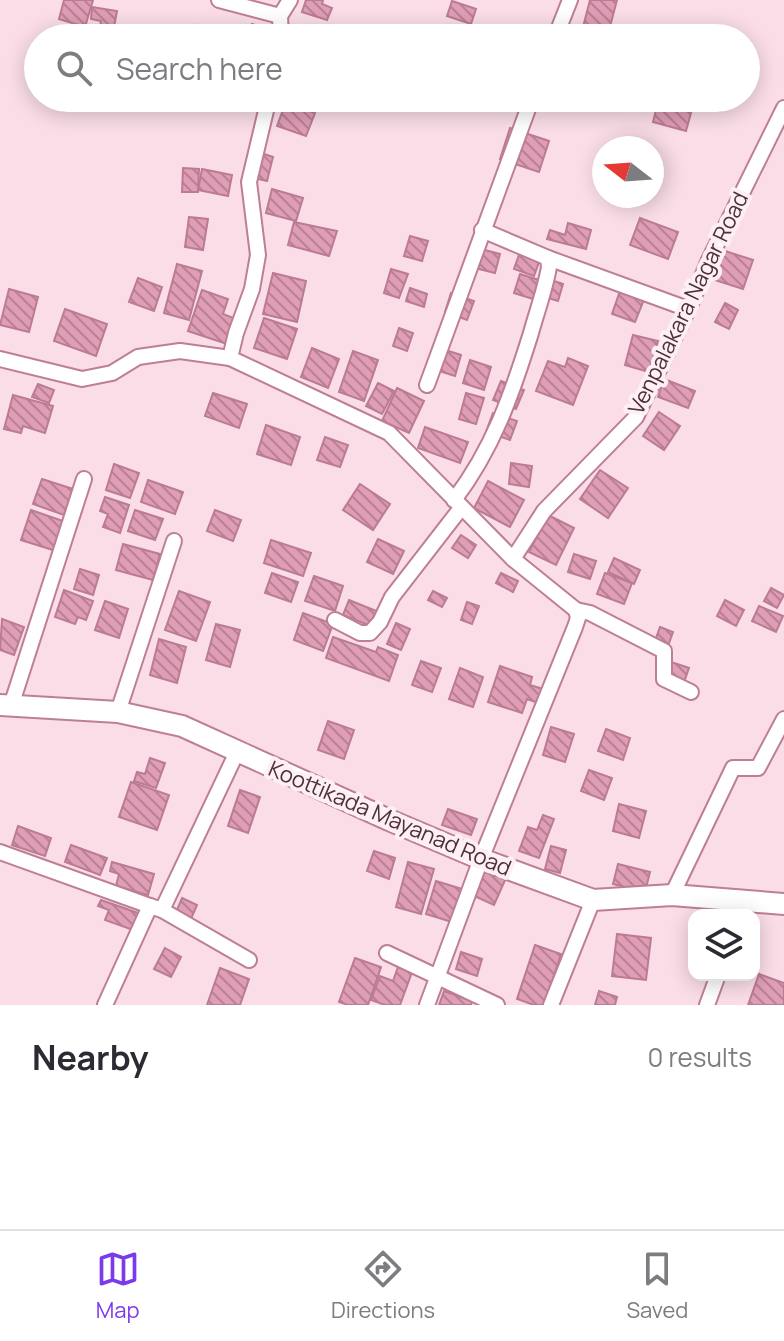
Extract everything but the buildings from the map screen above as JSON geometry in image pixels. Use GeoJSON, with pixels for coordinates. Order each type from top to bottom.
{"type":"FeatureCollection","features":[{"type":"Feature","properties":{"kind":"main road","name":"Koottikada Mayanad Road"},"geometry":{"type":"LineString","coordinates":[[6,706],[118,712],[182,726],[481,859],[593,900],[672,895],[741,907],[784,904]]}},
{"type":"Feature","properties":{"kind":"street"},"geometry":{"type":"LineString","coordinates":[[219,0],[280,16]]}},
{"type":"Feature","properties":{"kind":"street"},"geometry":{"type":"LineString","coordinates":[[280,24],[280,16],[290,0]]}},
{"type":"Feature","properties":{"kind":"street"},"geometry":{"type":"LineString","coordinates":[[561,24],[570,0]]}},
{"type":"Feature","properties":{"kind":"street","name":"Venpalakara Nagar Road"},"geometry":{"type":"LineString","coordinates":[[513,559],[544,511],[636,417],[784,108]]}},
{"type":"Feature","properties":{"kind":"street"},"geometry":{"type":"LineString","coordinates":[[230,358],[252,289],[258,255],[249,182],[266,112]]}},
{"type":"Feature","properties":{"kind":"street"},"geometry":{"type":"LineString","coordinates":[[427,385],[527,112]]}},
{"type":"Feature","properties":{"kind":"street"},"geometry":{"type":"LineString","coordinates":[[482,230],[548,258],[688,309]]}},
{"type":"Feature","properties":{"kind":"street"},"geometry":{"type":"LineString","coordinates":[[335,620],[360,633],[370,633],[458,504],[491,443],[516,381],[548,276],[548,258]]}},
{"type":"Feature","properties":{"kind":"street"},"geometry":{"type":"LineString","coordinates":[[0,359],[82,379],[112,373],[138,357],[180,351],[230,358],[389,433],[513,559],[576,610],[590,613],[664,651],[664,679],[691,692]]}},
{"type":"Feature","properties":{"kind":"street"},"geometry":{"type":"LineString","coordinates":[[6,706],[84,479]]}},
{"type":"Feature","properties":{"kind":"street"},"geometry":{"type":"LineString","coordinates":[[118,712],[174,541]]}},
{"type":"Feature","properties":{"kind":"street"},"geometry":{"type":"LineString","coordinates":[[427,1005],[481,859],[575,627],[578,618],[576,610]]}},
{"type":"Feature","properties":{"kind":"street"},"geometry":{"type":"LineString","coordinates":[[672,895],[733,768],[758,768],[784,719]]}},
{"type":"Feature","properties":{"kind":"street"},"geometry":{"type":"LineString","coordinates":[[105,1005],[237,752]]}},
{"type":"Feature","properties":{"kind":"street"},"geometry":{"type":"LineString","coordinates":[[0,852],[156,908],[249,960]]}},
{"type":"Feature","properties":{"kind":"street"},"geometry":{"type":"LineString","coordinates":[[551,1005],[593,900]]}},
{"type":"Feature","properties":{"kind":"street"},"geometry":{"type":"LineString","coordinates":[[387,953],[497,1005]]}},
{"type":"Feature","properties":{"kind":"street"},"geometry":{"type":"LineString","coordinates":[[707,1005],[716,981]]}}]}
